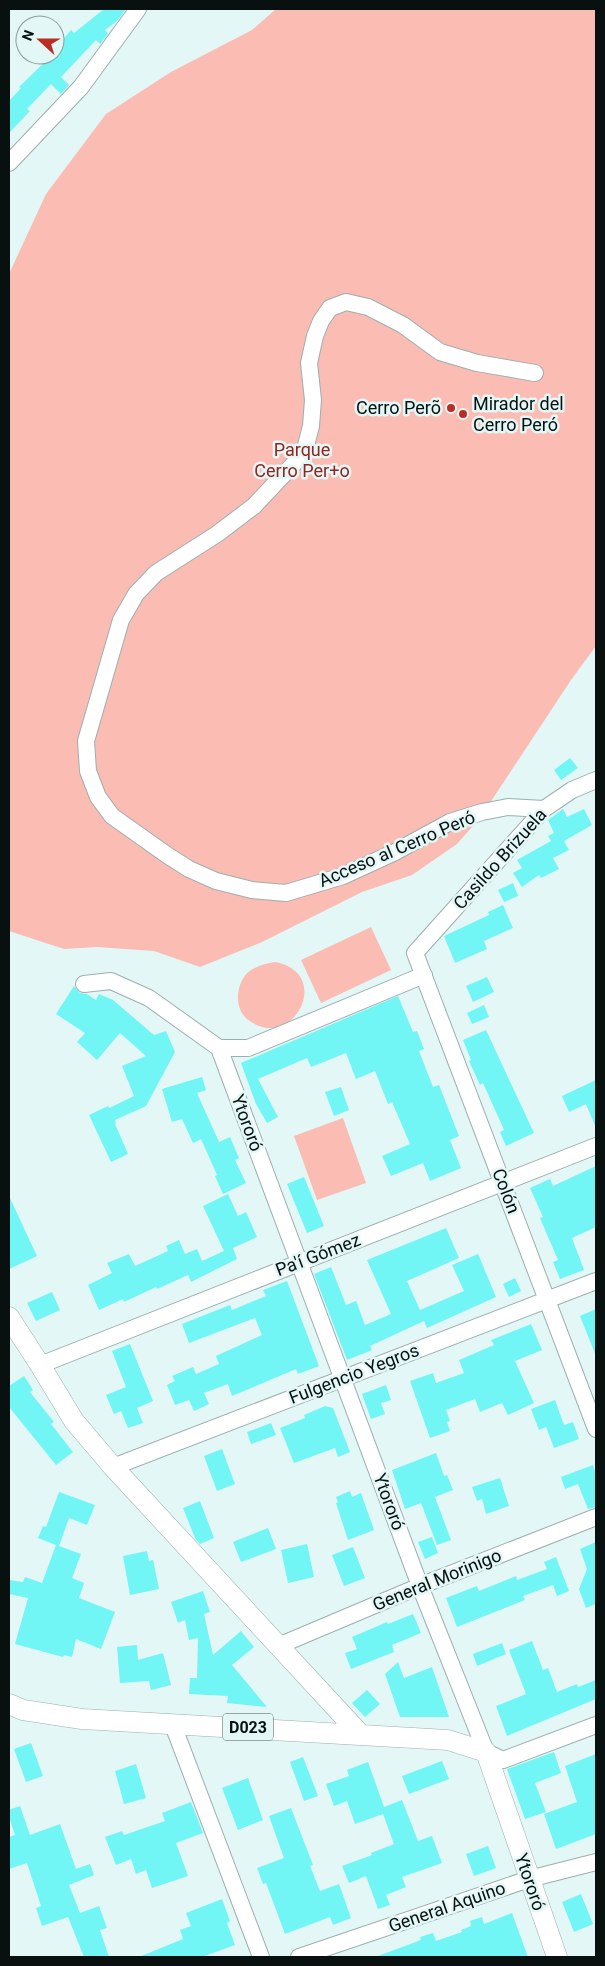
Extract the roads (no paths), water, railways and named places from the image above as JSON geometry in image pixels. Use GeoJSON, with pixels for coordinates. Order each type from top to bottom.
{"type":"FeatureCollection","features":[{"type":"Feature","properties":{"kind":"main road"},"geometry":{"type":"LineString","coordinates":[[9,1317],[74,1422],[113,1467],[361,1735]]}},
{"type":"Feature","properties":{"kind":"main road","name":"D023"},"geometry":{"type":"LineString","coordinates":[[9,1704],[23,1710],[82,1718],[172,1725],[228,1726],[448,1740],[486,1752]]}},
{"type":"Feature","properties":{"kind":"main road","name":"Ytororó"},"geometry":{"type":"LineString","coordinates":[[486,1752],[557,1957]]}},
{"type":"Feature","properties":{"kind":"street"},"geometry":{"type":"LineString","coordinates":[[9,163],[80,87],[138,9]]}},
{"type":"Feature","properties":{"kind":"street","name":"Acceso al Cerro Peró"},"geometry":{"type":"LineString","coordinates":[[536,373],[477,363],[440,352],[403,326],[363,305],[346,302],[330,308],[321,321],[315,336],[308,363],[312,400],[311,426],[304,453],[254,506],[217,534],[156,573],[136,594],[122,620],[86,742],[88,770],[98,797],[112,816],[189,869],[216,881],[252,890],[286,893],[343,876],[395,852],[450,822],[482,812],[508,807],[544,809]]}},
{"type":"Feature","properties":{"kind":"street","name":"Casildo Brizuela"},"geometry":{"type":"LineString","coordinates":[[415,953],[544,809],[572,790],[596,780]]}},
{"type":"Feature","properties":{"kind":"street","name":"Colón"},"geometry":{"type":"LineString","coordinates":[[415,953],[596,1429]]}},
{"type":"Feature","properties":{"kind":"street"},"geometry":{"type":"LineString","coordinates":[[84,984],[111,981],[149,998],[219,1048],[248,1048],[424,975]]}},
{"type":"Feature","properties":{"kind":"street","name":"Ytororó"},"geometry":{"type":"LineString","coordinates":[[219,1048],[420,1586],[486,1752]]}},
{"type":"Feature","properties":{"kind":"street","name":"Pa'í Gómez"},"geometry":{"type":"LineString","coordinates":[[40,1365],[596,1146]]}},
{"type":"Feature","properties":{"kind":"street","name":"Fulgencio Yegros"},"geometry":{"type":"LineString","coordinates":[[113,1467],[596,1281]]}},
{"type":"Feature","properties":{"kind":"street","name":"General Morinigo"},"geometry":{"type":"LineString","coordinates":[[278,1646],[420,1586],[596,1516]]}},
{"type":"Feature","properties":{"kind":"street"},"geometry":{"type":"LineString","coordinates":[[172,1725],[261,1957]]}},
{"type":"Feature","properties":{"kind":"street"},"geometry":{"type":"LineString","coordinates":[[486,1752],[503,1760],[596,1725]]}},
{"type":"Feature","properties":{"kind":"street","name":"General Aquino"},"geometry":{"type":"LineString","coordinates":[[299,1957],[529,1879],[596,1862]]}},
{"type":"Feature","properties":{"kind":"place","name":"Cerro Perõ"},"geometry":{"type":"Point","coordinates":[451,408]}},
{"type":"Feature","properties":{"kind":"place","name":"Mirador del Cerro Peró"},"geometry":{"type":"Point","coordinates":[463,414]}},
{"type":"Feature","properties":{"kind":"park label","name":"Parque Cerro Per+o"},"geometry":{"type":"Point","coordinates":[302,460]}}]}
